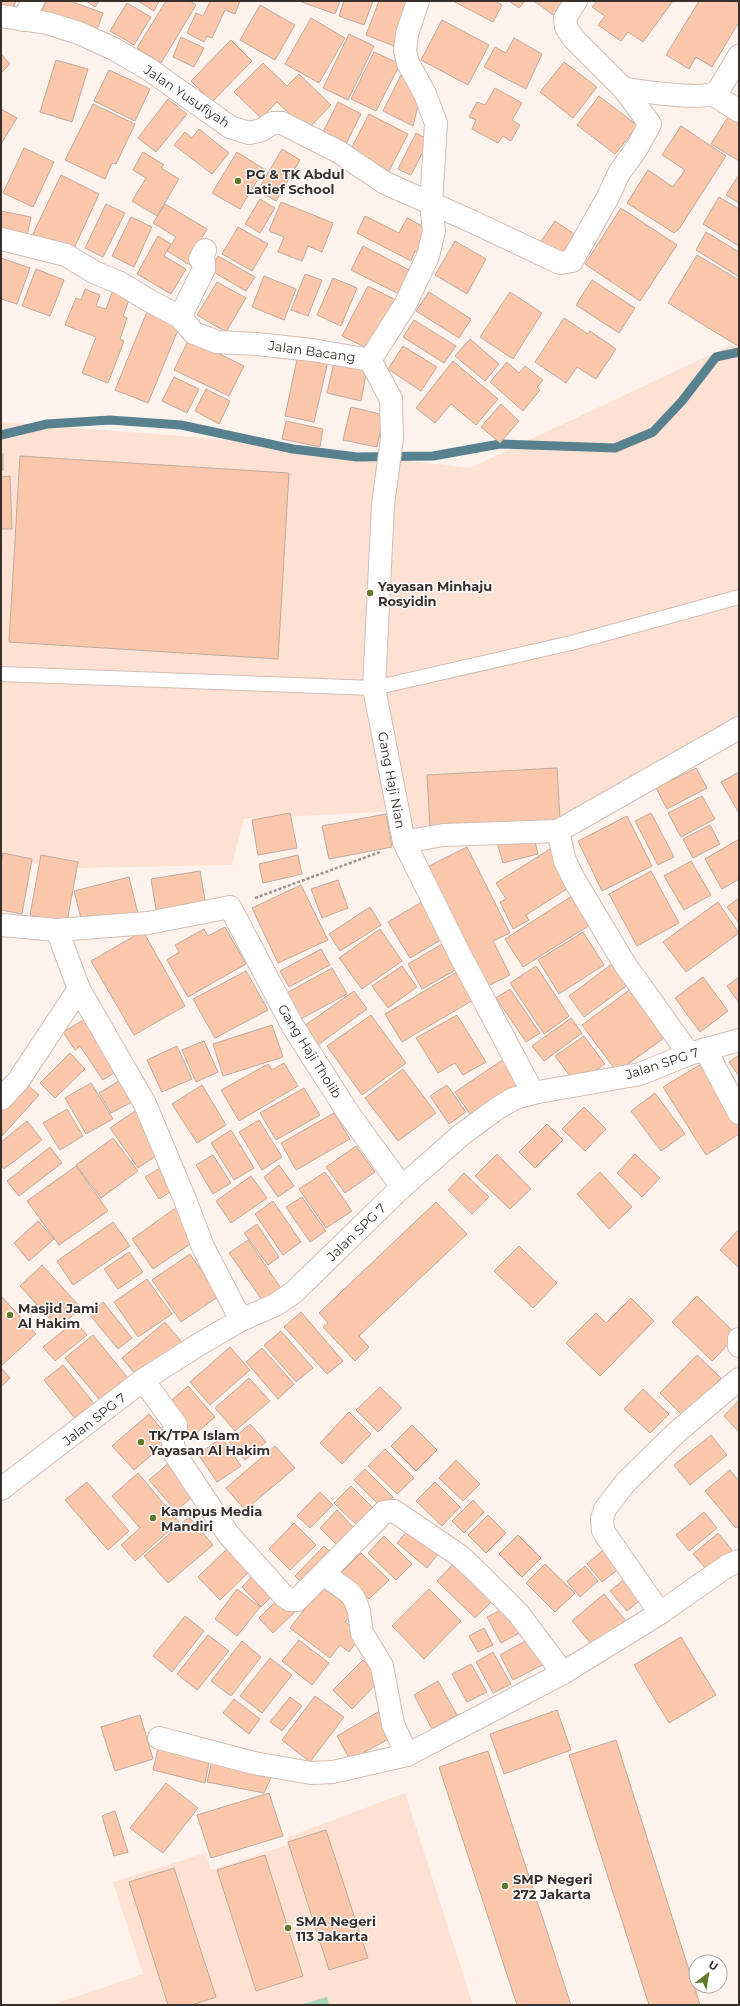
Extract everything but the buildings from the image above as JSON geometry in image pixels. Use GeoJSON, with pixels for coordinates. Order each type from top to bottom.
{"type":"FeatureCollection","features":[{"type":"Feature","properties":{"kind":"street"},"geometry":{"type":"LineString","coordinates":[[23,20],[33,1]]}},
{"type":"Feature","properties":{"kind":"street"},"geometry":{"type":"LineString","coordinates":[[370,360],[404,305],[428,256],[434,231],[431,204],[436,122],[425,94],[408,63],[405,51],[407,34],[418,1]]}},
{"type":"Feature","properties":{"kind":"street"},"geometry":{"type":"LineString","coordinates":[[576,1],[565,18],[566,27],[578,43],[624,89],[696,96],[714,95],[739,110]]}},
{"type":"Feature","properties":{"kind":"street","name":"Jalan Yusufiyah"},"geometry":{"type":"LineString","coordinates":[[1,16],[47,23],[79,33],[114,49],[150,70],[230,127],[249,133],[262,130],[272,123],[282,123],[339,152],[385,183],[560,263],[572,261],[608,197],[619,173],[650,127],[649,121],[624,89]]}},
{"type":"Feature","properties":{"kind":"street"},"geometry":{"type":"LineString","coordinates":[[714,95],[718,92],[739,56]]}},
{"type":"Feature","properties":{"kind":"street","name":"Jalan Bacang"},"geometry":{"type":"LineString","coordinates":[[1,239],[66,255],[94,272],[120,283],[180,317],[194,333],[217,342],[257,344],[312,350],[370,360],[391,399],[392,438]]}},
{"type":"Feature","properties":{"kind":"street"},"geometry":{"type":"LineString","coordinates":[[180,317],[204,269],[204,263],[200,258],[205,250]]}},
{"type":"Feature","properties":{"kind":"street","name":"Gang Haji Nian"},"geometry":{"type":"LineString","coordinates":[[392,438],[383,505],[374,688],[404,842],[460,955],[533,1093]]}},
{"type":"Feature","properties":{"kind":"street"},"geometry":{"type":"LineString","coordinates":[[404,842],[443,835],[558,832],[739,728]]}},
{"type":"Feature","properties":{"kind":"street"},"geometry":{"type":"LineString","coordinates":[[558,832],[565,861],[575,881],[624,963],[697,1052],[739,1113]]}},
{"type":"Feature","properties":{"kind":"street"},"geometry":{"type":"LineString","coordinates":[[1,925],[57,930],[148,923],[230,907]]}},
{"type":"Feature","properties":{"kind":"street","name":"Gang Haji Tholib"},"geometry":{"type":"LineString","coordinates":[[230,907],[292,1025],[349,1114],[402,1187]]}},
{"type":"Feature","properties":{"kind":"street"},"geometry":{"type":"LineString","coordinates":[[57,930],[79,990],[145,1104],[203,1247],[241,1320]]}},
{"type":"Feature","properties":{"kind":"street"},"geometry":{"type":"LineString","coordinates":[[1,1099],[18,1081],[79,990]]}},
{"type":"Feature","properties":{"kind":"street","name":"Jalan SPG 7"},"geometry":{"type":"LineString","coordinates":[[1,1489],[143,1380],[241,1320],[276,1305],[293,1293],[402,1187],[461,1136],[495,1110],[513,1099],[533,1093],[640,1074],[697,1052],[739,1040]]}},
{"type":"Feature","properties":{"kind":"street"},"geometry":{"type":"LineString","coordinates":[[739,1339],[739,1346]]}},
{"type":"Feature","properties":{"kind":"street"},"geometry":{"type":"LineString","coordinates":[[660,1613],[603,1531],[602,1519],[612,1499],[626,1482],[677,1432],[739,1379]]}},
{"type":"Feature","properties":{"kind":"street"},"geometry":{"type":"LineString","coordinates":[[143,1380],[176,1425],[172,1444],[179,1460],[228,1534],[284,1596],[290,1600],[298,1600],[384,1512],[391,1510],[460,1556],[478,1573],[518,1613],[563,1673]]}},
{"type":"Feature","properties":{"kind":"street"},"geometry":{"type":"LineString","coordinates":[[159,1738],[254,1763],[311,1773],[333,1772],[408,1755],[563,1673],[660,1613],[727,1566],[739,1562]]}},
{"type":"Feature","properties":{"kind":"street"},"geometry":{"type":"LineString","coordinates":[[324,1574],[350,1593],[355,1600],[359,1611],[362,1634],[382,1666],[393,1724],[408,1755]]}},
{"type":"Feature","properties":{"kind":"lane"},"geometry":{"type":"LineString","coordinates":[[1,674],[374,688],[571,643],[739,596]]}},
{"type":"Feature","properties":{"kind":"path"},"geometry":{"type":"LineString","coordinates":[[230,907],[404,842]]}},
{"type":"Feature","properties":{"kind":"shaded area","name":"Yayasan Minhaju Rosyidin"},"geometry":{"type":"Polygon","coordinates":[[[731,345],[739,348],[739,718],[551,824],[404,837],[397,811],[244,819],[232,865],[78,868],[1,860],[1,422],[218,439],[470,468],[731,345]]]}},
{"type":"Feature","properties":{"kind":"shaded area","name":"SMA Negeri 113 Jakarta"},"geometry":{"type":"Polygon","coordinates":[[[405,1793],[473,2005],[51,2005],[143,1974],[113,1882],[206,1853],[211,1870],[287,1845],[288,1837],[405,1793]]]}},
{"type":"Feature","properties":{"kind":"green space"},"geometry":{"type":"Polygon","coordinates":[[[327,1997],[329,2005],[300,2005],[327,1997]]]}},
{"type":"Feature","properties":{"kind":"waterway"},"geometry":{"type":"LineString","coordinates":[[1,435],[47,424],[110,420],[181,425],[293,449],[357,457],[433,456],[500,444],[615,448],[653,432],[682,401],[716,357],[739,352]]}},
{"type":"Feature","properties":{"kind":"place","name":"PG & TK Abdul Latief School"},"geometry":{"type":"Point","coordinates":[238,181]}},
{"type":"Feature","properties":{"kind":"place","name":"Yayasan Minhaju Rosyidin"},"geometry":{"type":"Point","coordinates":[370,593]}},
{"type":"Feature","properties":{"kind":"place","name":"Masjid Jami Al Hakim"},"geometry":{"type":"Point","coordinates":[10,1315]}},
{"type":"Feature","properties":{"kind":"place","name":"TK/TPA Islam Yayasan Al Hakim"},"geometry":{"type":"Point","coordinates":[141,1442]}},
{"type":"Feature","properties":{"kind":"place","name":"Kampus Media Mandiri"},"geometry":{"type":"Point","coordinates":[153,1518]}},
{"type":"Feature","properties":{"kind":"place","name":"SMP Negeri 272 Jakarta"},"geometry":{"type":"Point","coordinates":[505,1886]}},
{"type":"Feature","properties":{"kind":"place","name":"SMA Negeri 113 Jakarta"},"geometry":{"type":"Point","coordinates":[288,1928]}}]}
